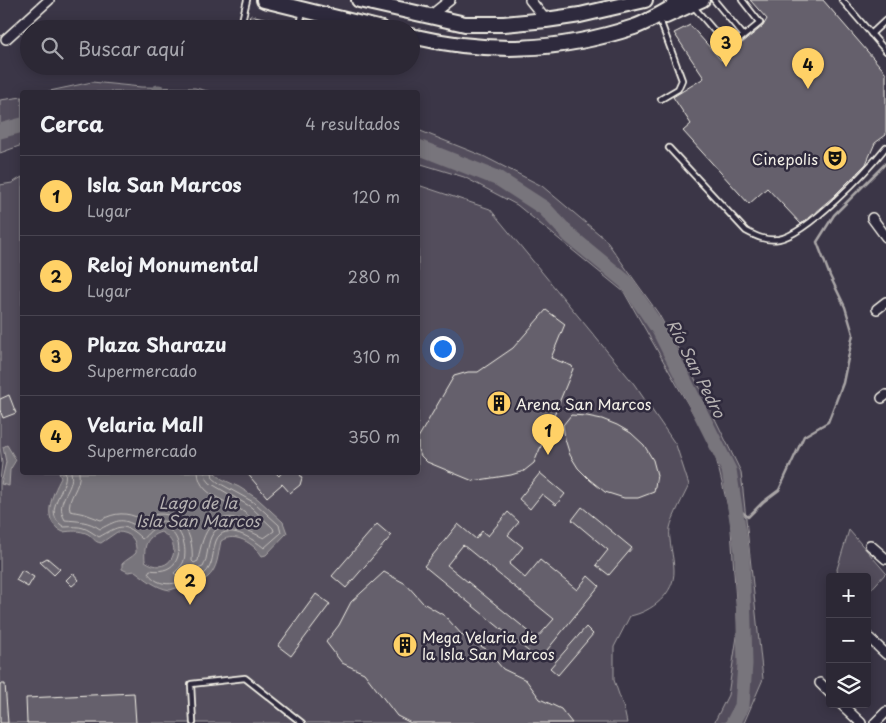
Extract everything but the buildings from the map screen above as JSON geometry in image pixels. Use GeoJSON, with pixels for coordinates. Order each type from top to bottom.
{"type":"FeatureCollection","features":[{"type":"Feature","properties":{"kind":"main road"},"geometry":{"type":"LineString","coordinates":[[264,0],[345,20]]}},
{"type":"Feature","properties":{"kind":"main road"},"geometry":{"type":"LineString","coordinates":[[359,0],[465,24],[504,24],[546,20],[598,12],[643,1]]}},
{"type":"Feature","properties":{"kind":"main road"},"geometry":{"type":"LineString","coordinates":[[420,38],[466,47],[528,49],[562,44],[637,26],[691,2]]}},
{"type":"Feature","properties":{"kind":"street"},"geometry":{"type":"LineString","coordinates":[[27,20],[49,0]]}},
{"type":"Feature","properties":{"kind":"street"},"geometry":{"type":"LineString","coordinates":[[430,16],[450,0]]}},
{"type":"Feature","properties":{"kind":"street"},"geometry":{"type":"LineString","coordinates":[[530,0],[546,20]]}},
{"type":"Feature","properties":{"kind":"street"},"geometry":{"type":"LineString","coordinates":[[637,26],[660,20],[691,2]]}},
{"type":"Feature","properties":{"kind":"street"},"geometry":{"type":"LineString","coordinates":[[6,39],[20,26]]}},
{"type":"Feature","properties":{"kind":"street"},"geometry":{"type":"LineString","coordinates":[[872,218],[886,237]]}},
{"type":"Feature","properties":{"kind":"street"},"geometry":{"type":"LineString","coordinates":[[877,309],[886,302]]}},
{"type":"Feature","properties":{"kind":"street"},"geometry":{"type":"LineString","coordinates":[[870,544],[886,560]]}},
{"type":"Feature","properties":{"kind":"street"},"geometry":{"type":"LineString","coordinates":[[871,640],[886,654]]}},
{"type":"Feature","properties":{"kind":"street"},"geometry":{"type":"LineString","coordinates":[[820,684],[826,689]]}},
{"type":"Feature","properties":{"kind":"street"},"geometry":{"type":"LineString","coordinates":[[845,708],[861,723]]}},
{"type":"Feature","properties":{"kind":"street"},"geometry":{"type":"LineString","coordinates":[[875,723],[886,712]]}},
{"type":"Feature","properties":{"kind":"lane"},"geometry":{"type":"LineString","coordinates":[[242,20],[247,0]]}},
{"type":"Feature","properties":{"kind":"lane"},"geometry":{"type":"LineString","coordinates":[[714,0],[744,36]]}},
{"type":"Feature","properties":{"kind":"lane"},"geometry":{"type":"LineString","coordinates":[[691,2],[729,48],[760,23],[742,0]]}},
{"type":"Feature","properties":{"kind":"lane"},"geometry":{"type":"LineString","coordinates":[[842,0],[886,51]]}},
{"type":"Feature","properties":{"kind":"lane"},"geometry":{"type":"LineString","coordinates":[[300,20],[303,10]]}},
{"type":"Feature","properties":{"kind":"lane"},"geometry":{"type":"LineString","coordinates":[[660,20],[682,80],[678,89],[661,99]]}},
{"type":"Feature","properties":{"kind":"lane"},"geometry":{"type":"LineString","coordinates":[[871,34],[886,20]]}},
{"type":"Feature","properties":{"kind":"lane"},"geometry":{"type":"LineString","coordinates":[[669,148],[746,232],[762,239],[780,238],[799,231],[858,180],[886,147]]}},
{"type":"Feature","properties":{"kind":"lane"},"geometry":{"type":"LineString","coordinates":[[192,723],[191,684],[245,678],[302,723]]}},
{"type":"Feature","properties":{"kind":"shaded area"},"geometry":{"type":"Polygon","coordinates":[[[92,82],[204,90],[54,90],[92,82]]]}},
{"type":"Feature","properties":{"kind":"shaded area"},"geometry":{"type":"Polygon","coordinates":[[[20,97],[20,146],[0,153],[0,100],[20,97]]]}},
{"type":"Feature","properties":{"kind":"shaded area"},"geometry":{"type":"Polygon","coordinates":[[[420,131],[483,156],[542,186],[605,239],[658,313],[699,386],[741,472],[763,679],[744,723],[714,723],[728,695],[738,630],[730,515],[714,450],[624,292],[517,205],[464,177],[420,164],[420,131]]]}},
{"type":"Feature","properties":{"kind":"shaded area"},"geometry":{"type":"Polygon","coordinates":[[[20,178],[20,475],[420,475],[420,186],[490,209],[634,384],[676,445],[689,485],[670,528],[674,570],[670,587],[666,594],[653,606],[630,616],[614,647],[614,680],[627,723],[0,723],[0,481],[2,463],[0,447],[0,185],[12,183],[20,178]]]}},
{"type":"Feature","properties":{"kind":"shaded area"},"geometry":{"type":"Polygon","coordinates":[[[849,530],[886,573],[871,590],[871,573],[838,573],[837,569],[849,530]]]}},
{"type":"Feature","properties":{"kind":"water"},"geometry":{"type":"Polygon","coordinates":[[[7,445],[16,460],[10,470],[9,486],[1,484],[6,462],[3,447],[7,445]]]}},
{"type":"Feature","properties":{"kind":"water","name":"Lago de la Isla San Marcos"},"geometry":{"type":"Polygon","coordinates":[[[60,475],[217,475],[258,499],[283,522],[287,533],[266,555],[262,556],[259,551],[244,540],[232,537],[226,538],[221,541],[215,566],[207,578],[170,590],[151,583],[135,571],[128,572],[122,569],[122,564],[136,553],[134,541],[126,533],[117,532],[101,543],[85,533],[75,531],[63,532],[56,527],[50,515],[54,492],[61,478],[60,475]],[[161,532],[156,534],[145,547],[145,561],[161,566],[167,563],[172,558],[174,552],[169,538],[161,532]]]}},
{"type":"Feature","properties":{"kind":"waterway","name":"Río San Pedro"},"geometry":{"type":"LineString","coordinates":[[0,131],[20,126]]}},
{"type":"Feature","properties":{"kind":"waterway","name":"Río San Pedro"},"geometry":{"type":"LineString","coordinates":[[420,148],[499,179],[544,208],[570,236],[626,282],[659,330],[729,470],[742,552],[745,664],[742,706],[733,723]]}},
{"type":"Feature","properties":{"kind":"waterway"},"geometry":{"type":"LineString","coordinates":[[735,506],[748,517],[779,490],[804,436],[828,422],[843,383],[853,334],[845,307],[830,276],[817,242],[834,215],[886,163]]}},
{"type":"Feature","properties":{"kind":"place","name":"Plaza Sharazu"},"geometry":{"type":"Point","coordinates":[726,67]}},
{"type":"Feature","properties":{"kind":"place","name":"Velaria Mall"},"geometry":{"type":"Point","coordinates":[808,89]}},
{"type":"Feature","properties":{"kind":"place","name":"Cinepolis"},"geometry":{"type":"Point","coordinates":[835,158]}},
{"type":"Feature","properties":{"kind":"place","name":"Arena San Marcos"},"geometry":{"type":"Point","coordinates":[499,403]}},
{"type":"Feature","properties":{"kind":"place","name":"Isla San Marcos"},"geometry":{"type":"Point","coordinates":[548,455]}},
{"type":"Feature","properties":{"kind":"place","name":"Reloj Monumental"},"geometry":{"type":"Point","coordinates":[190,605]}},
{"type":"Feature","properties":{"kind":"place","name":"Mega Velaria de la Isla San Marcos"},"geometry":{"type":"Point","coordinates":[405,645]}}]}
